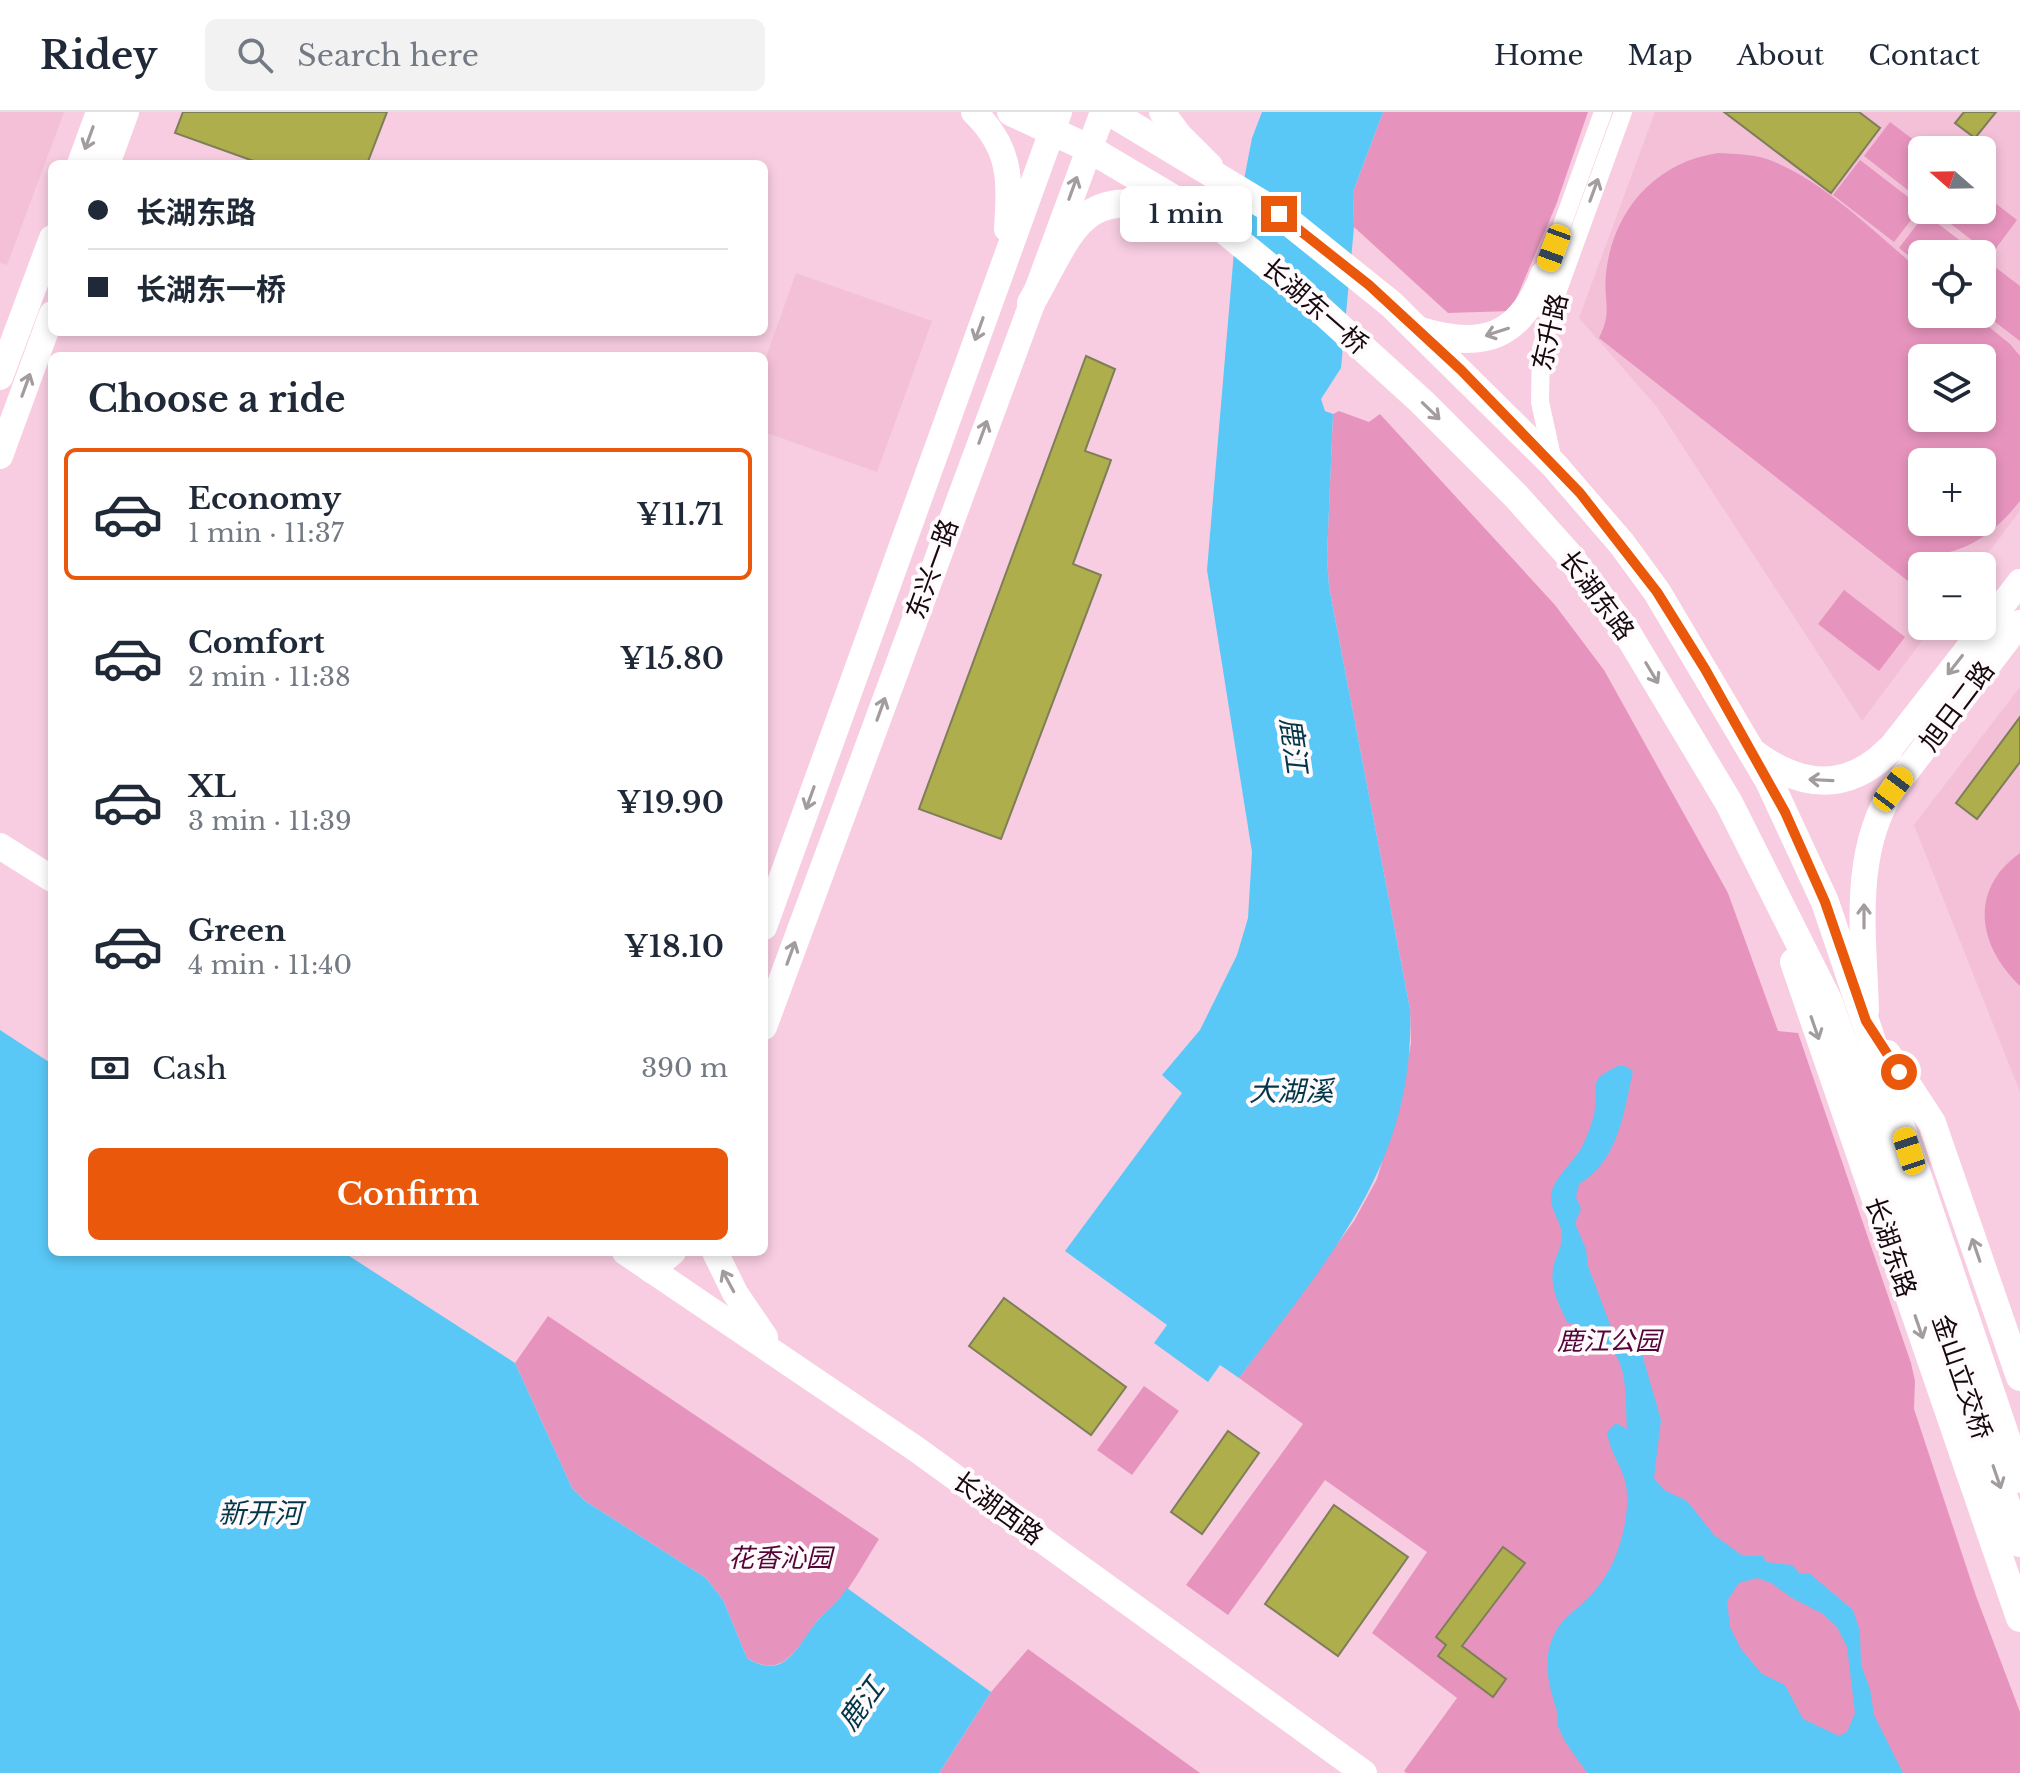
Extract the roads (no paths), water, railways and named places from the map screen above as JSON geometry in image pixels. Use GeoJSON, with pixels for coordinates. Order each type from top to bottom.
{"type":"FeatureCollection","features":[{"type":"Feature","properties":{"kind":"main road"},"geometry":{"type":"LineString","coordinates":[[1011,112],[1056,121],[1088,148],[1218,225]]}},
{"type":"Feature","properties":{"kind":"main road"},"geometry":{"type":"LineString","coordinates":[[1110,112],[1222,177]]}},
{"type":"Feature","properties":{"kind":"main road","name":"长湖东一桥"},"geometry":{"type":"LineString","coordinates":[[1222,177],[1300,229],[1391,304]]}},
{"type":"Feature","properties":{"kind":"main road"},"geometry":{"type":"LineString","coordinates":[[1031,303],[1078,225],[1104,204],[1148,204],[1218,225]]}},
{"type":"Feature","properties":{"kind":"main road","name":"长湖东一桥"},"geometry":{"type":"LineString","coordinates":[[1218,225],[1374,357]]}},
{"type":"Feature","properties":{"kind":"main road"},"geometry":{"type":"LineString","coordinates":[[1420,331],[1460,338],[1503,332],[1525,313],[1544,275]]}},
{"type":"Feature","properties":{"kind":"main road","name":"长湖东路"},"geometry":{"type":"LineString","coordinates":[[1391,304],[1554,465],[1622,544],[1657,592],[1785,812],[1815,878],[1866,1021],[1898,1158]]}},
{"type":"Feature","properties":{"kind":"main road","name":"长湖东路"},"geometry":{"type":"LineString","coordinates":[[1374,357],[1479,458],[1546,529],[1591,584],[1644,660],[1718,783],[1767,874],[1828,1000],[1898,1158]]}},
{"type":"Feature","properties":{"kind":"main road"},"geometry":{"type":"LineString","coordinates":[[1751,752],[1796,776],[1825,782],[1857,774],[1889,750]]}},
{"type":"Feature","properties":{"kind":"main road","name":"长湖东路"},"geometry":{"type":"LineString","coordinates":[[1767,874],[1808,1008],[2020,1618]]}},
{"type":"Feature","properties":{"kind":"main road","name":"长湖东路"},"geometry":{"type":"LineString","coordinates":[[1866,1021],[1932,1123],[2015,1343],[2020,1377]]}},
{"type":"Feature","properties":{"kind":"main road","name":"金山立交桥"},"geometry":{"type":"LineString","coordinates":[[1898,1158],[2020,1479]]}},
{"type":"Feature","properties":{"kind":"main road","name":"金山立交桥"},"geometry":{"type":"LineString","coordinates":[[1898,1158],[2020,1543]]}},
{"type":"Feature","properties":{"kind":"street"},"geometry":{"type":"LineString","coordinates":[[81,160],[99,112]]}},
{"type":"Feature","properties":{"kind":"street"},"geometry":{"type":"LineString","coordinates":[[108,160],[126,112]]}},
{"type":"Feature","properties":{"kind":"street"},"geometry":{"type":"LineString","coordinates":[[974,112],[986,123],[1010,175],[1006,256]]}},
{"type":"Feature","properties":{"kind":"street","name":"东兴一路"},"geometry":{"type":"LineString","coordinates":[[768,1016],[1103,112]]}},
{"type":"Feature","properties":{"kind":"street"},"geometry":{"type":"LineString","coordinates":[[1162,112],[1179,135],[1222,177]]}},
{"type":"Feature","properties":{"kind":"street","name":"东升路"},"geometry":{"type":"LineString","coordinates":[[1544,275],[1603,112]]}},
{"type":"Feature","properties":{"kind":"street","name":"东升路"},"geometry":{"type":"LineString","coordinates":[[1554,465],[1540,402],[1541,349],[1558,290],[1623,112]]}},
{"type":"Feature","properties":{"kind":"street","name":"东兴一路"},"geometry":{"type":"LineString","coordinates":[[768,916],[1056,121]]}},
{"type":"Feature","properties":{"kind":"street"},"geometry":{"type":"LineString","coordinates":[[0,377],[48,249]]}},
{"type":"Feature","properties":{"kind":"street"},"geometry":{"type":"LineString","coordinates":[[0,456],[48,325]]}},
{"type":"Feature","properties":{"kind":"street","name":"旭日二路"},"geometry":{"type":"LineString","coordinates":[[1889,750],[2020,582]]}},
{"type":"Feature","properties":{"kind":"street","name":"旭日二路"},"geometry":{"type":"LineString","coordinates":[[1866,1021],[1866,859],[1874,826],[1893,789],[2020,623]]}},
{"type":"Feature","properties":{"kind":"street"},"geometry":{"type":"LineString","coordinates":[[0,846],[48,876]]}},
{"type":"Feature","properties":{"kind":"street"},"geometry":{"type":"LineString","coordinates":[[717,1256],[735,1293],[777,1353]]}},
{"type":"Feature","properties":{"kind":"street","name":"长湖西路"},"geometry":{"type":"LineString","coordinates":[[651,1261],[1364,1773]]}},
{"type":"Feature","properties":{"kind":"water","name":"大湖溪"},"geometry":{"type":"Polygon","coordinates":[[[1262,112],[1383,112],[1353,192],[1354,227],[1341,368],[1321,399],[1325,411],[1333,414],[1327,556],[1329,587],[1410,1009],[1408,1065],[1398,1116],[1381,1163],[1333,1251],[1239,1378],[1220,1365],[1208,1382],[1154,1343],[1167,1325],[1065,1251],[1182,1093],[1162,1075],[1200,1030],[1237,955],[1248,918],[1252,852],[1207,570],[1237,216],[1252,138],[1262,112]]]}},
{"type":"Feature","properties":{"kind":"water","name":"新开河"},"geometry":{"type":"Polygon","coordinates":[[[0,1030],[48,1061],[48,1256],[349,1256],[515,1363],[572,1488],[585,1501],[706,1578],[723,1600],[747,1658],[761,1665],[773,1666],[792,1656],[813,1626],[847,1588],[991,1692],[939,1773],[0,1773],[0,1030]]]}},
{"type":"Feature","properties":{"kind":"water"},"geometry":{"type":"Polygon","coordinates":[[[1618,1066],[1633,1071],[1622,1119],[1603,1163],[1579,1184],[1576,1197],[1581,1209],[1575,1223],[1614,1335],[1642,1354],[1661,1420],[1654,1478],[1664,1490],[1687,1501],[1714,1535],[1743,1556],[1763,1556],[1766,1562],[1792,1565],[1800,1574],[1809,1573],[1853,1610],[1860,1631],[1861,1665],[1870,1689],[1874,1715],[1903,1773],[1587,1773],[1560,1732],[1548,1677],[1550,1647],[1559,1626],[1598,1587],[1620,1544],[1627,1507],[1626,1484],[1607,1432],[1616,1423],[1627,1429],[1625,1390],[1619,1361],[1602,1339],[1567,1322],[1556,1296],[1552,1276],[1562,1239],[1551,1202],[1552,1191],[1559,1177],[1583,1145],[1590,1127],[1596,1083],[1602,1075],[1618,1066]],[[1757,1578],[1739,1583],[1727,1601],[1730,1627],[1741,1649],[1762,1674],[1785,1685],[1803,1719],[1839,1736],[1847,1732],[1855,1713],[1847,1647],[1837,1627],[1823,1614],[1757,1578]]]}},
{"type":"Feature","properties":{"kind":"water label","name":"鹿江"},"geometry":{"type":"Point","coordinates":[1294,745]}},
{"type":"Feature","properties":{"kind":"water label","name":"鹿江"},"geometry":{"type":"Point","coordinates":[861,1704]}},
{"type":"Feature","properties":{"kind":"park label","name":"鹿江公园"},"geometry":{"type":"Point","coordinates":[1609,1341]}},
{"type":"Feature","properties":{"kind":"park label","name":"花香沁园"},"geometry":{"type":"Point","coordinates":[780,1558]}}]}
